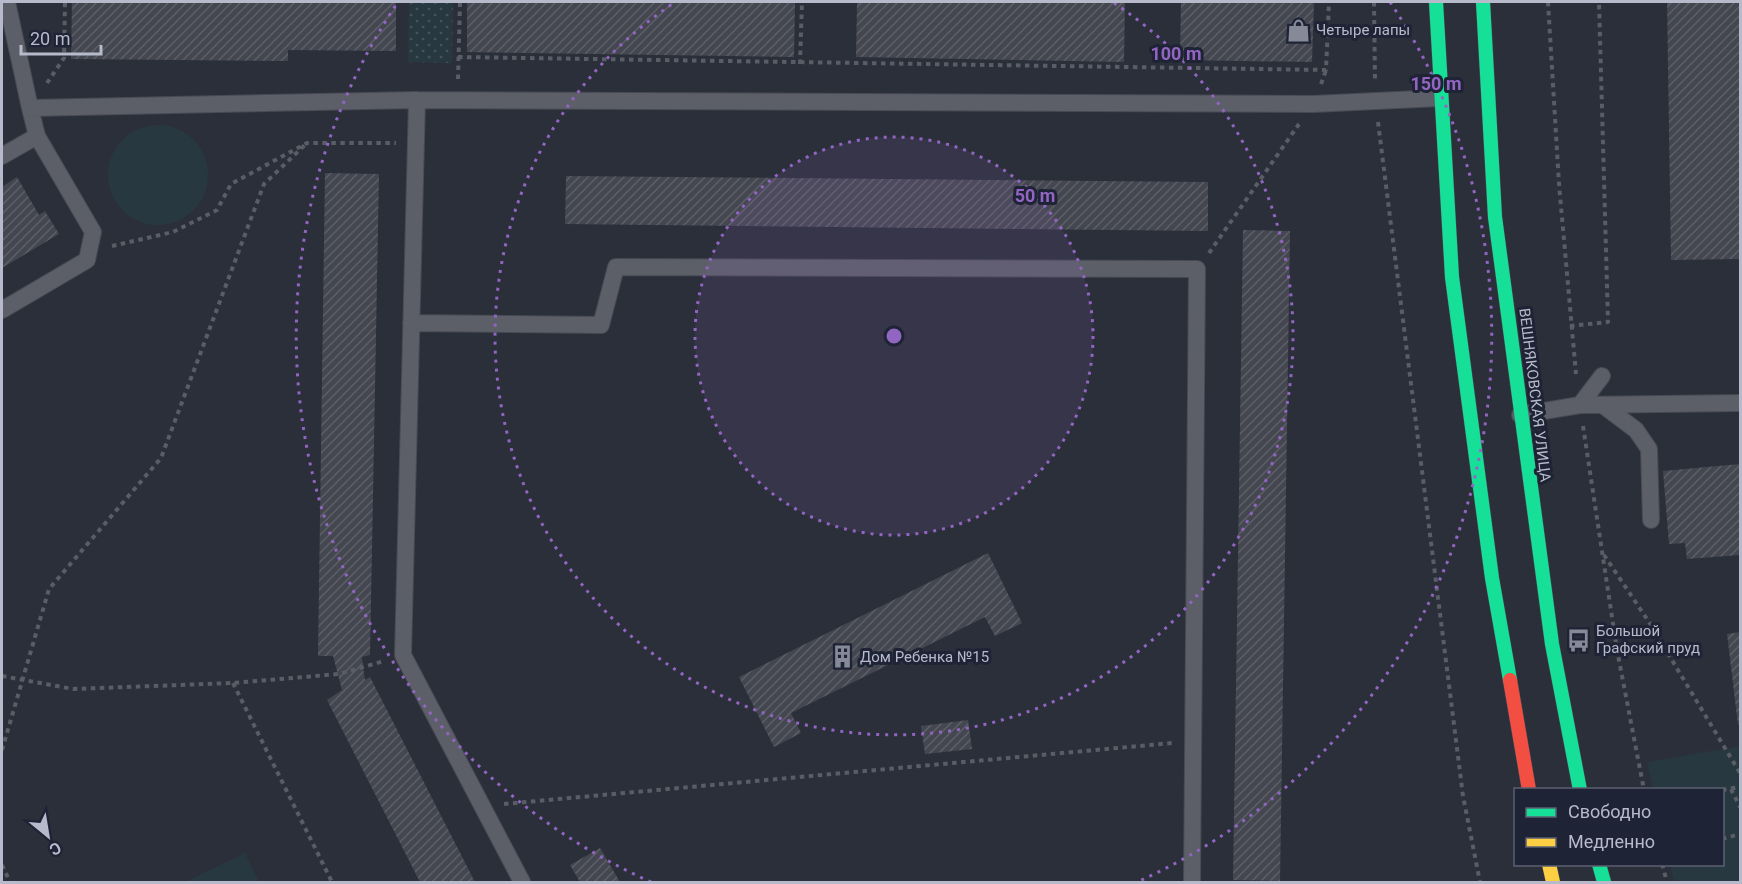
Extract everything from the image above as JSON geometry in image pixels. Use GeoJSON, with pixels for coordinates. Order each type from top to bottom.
{"type":"FeatureCollection","features":[{"type":"Feature","properties":{"kind":"main road"},"geometry":{"type":"LineString","coordinates":[[1436,2],[1452,277],[1492,578],[1529,788]]}},
{"type":"Feature","properties":{"kind":"main road","name":"ВЕШНЯКОВСКАЯ УЛИЦА"},"geometry":{"type":"LineString","coordinates":[[1483,2],[1495,217],[1552,644],[1580,788]]}},
{"type":"Feature","properties":{"kind":"main road"},"geometry":{"type":"LineString","coordinates":[[1439,68],[1447,51],[1455,46]]}},
{"type":"Feature","properties":{"kind":"main road"},"geometry":{"type":"LineString","coordinates":[[1473,46],[1485,59],[1486,68]]}},
{"type":"Feature","properties":{"kind":"main road"},"geometry":{"type":"LineString","coordinates":[[1549,866],[1553,882]]}},
{"type":"Feature","properties":{"kind":"main road"},"geometry":{"type":"LineString","coordinates":[[1600,866],[1604,882]]}},
{"type":"Feature","properties":{"kind":"lane"},"geometry":{"type":"LineString","coordinates":[[2,310],[87,260],[93,232],[37,136],[7,2]]}},
{"type":"Feature","properties":{"kind":"lane"},"geometry":{"type":"LineString","coordinates":[[30,108],[417,100],[1313,104],[1376,99],[1440,98]]}},
{"type":"Feature","properties":{"kind":"lane"},"geometry":{"type":"LineString","coordinates":[[417,100],[403,655],[522,882]]}},
{"type":"Feature","properties":{"kind":"lane"},"geometry":{"type":"LineString","coordinates":[[2,156],[37,136]]}},
{"type":"Feature","properties":{"kind":"lane"},"geometry":{"type":"LineString","coordinates":[[411,323],[601,325],[616,267],[1197,269],[1192,882]]}},
{"type":"Feature","properties":{"kind":"lane"},"geometry":{"type":"LineString","coordinates":[[1580,405],[1602,376]]}},
{"type":"Feature","properties":{"kind":"lane"},"geometry":{"type":"LineString","coordinates":[[1520,415],[1580,405],[1740,404]]}},
{"type":"Feature","properties":{"kind":"lane"},"geometry":{"type":"LineString","coordinates":[[1604,406],[1636,430],[1649,449],[1651,520]]}},
{"type":"Feature","properties":{"kind":"path"},"geometry":{"type":"LineString","coordinates":[[30,108],[64,58],[65,2]]}},
{"type":"Feature","properties":{"kind":"path"},"geometry":{"type":"LineString","coordinates":[[457,100],[460,2]]}},
{"type":"Feature","properties":{"kind":"path"},"geometry":{"type":"LineString","coordinates":[[800,64],[802,2]]}},
{"type":"Feature","properties":{"kind":"path"},"geometry":{"type":"LineString","coordinates":[[458,57],[800,64],[1326,70],[1329,2]]}},
{"type":"Feature","properties":{"kind":"path"},"geometry":{"type":"LineString","coordinates":[[1374,2],[1376,99],[1396,281],[1462,784],[1480,882]]}},
{"type":"Feature","properties":{"kind":"path"},"geometry":{"type":"LineString","coordinates":[[1570,326],[1608,322],[1599,2]]}},
{"type":"Feature","properties":{"kind":"path"},"geometry":{"type":"LineString","coordinates":[[1197,269],[1313,104]]}},
{"type":"Feature","properties":{"kind":"path"},"geometry":{"type":"LineString","coordinates":[[90,247],[99,249],[173,232],[217,210],[231,184],[307,143],[416,142]]}},
{"type":"Feature","properties":{"kind":"path"},"geometry":{"type":"LineString","coordinates":[[2,750],[49,589],[161,458],[264,184],[307,143]]}},
{"type":"Feature","properties":{"kind":"path"},"geometry":{"type":"LineString","coordinates":[[1603,554],[1649,622],[1740,773]]}},
{"type":"Feature","properties":{"kind":"path"},"geometry":{"type":"LineString","coordinates":[[2,676],[73,689],[233,683],[339,674],[363,668]]}},
{"type":"Feature","properties":{"kind":"path"},"geometry":{"type":"LineString","coordinates":[[233,683],[332,882]]}},
{"type":"Feature","properties":{"kind":"path"},"geometry":{"type":"LineString","coordinates":[[483,806],[1192,741]]}},
{"type":"Feature","properties":{"kind":"path"},"geometry":{"type":"LineString","coordinates":[[1724,790],[1740,788]]}},
{"type":"Feature","properties":{"kind":"path"},"geometry":{"type":"LineString","coordinates":[[1731,789],[1740,807]]}},
{"type":"Feature","properties":{"kind":"path"},"geometry":{"type":"LineString","coordinates":[[1724,838],[1740,834]]}},
{"type":"Feature","properties":{"kind":"path"},"geometry":{"type":"LineString","coordinates":[[2,865],[10,882]]}},
{"type":"Feature","properties":{"kind":"path"},"geometry":{"type":"LineString","coordinates":[[1663,866],[1667,882]]}},
{"type":"Feature","properties":{"kind":"shaded area"},"geometry":{"type":"Polygon","coordinates":[[[409,2],[453,2],[452,63],[408,62],[409,2]]]}},
{"type":"Feature","properties":{"kind":"shaded area"},"geometry":{"type":"Polygon","coordinates":[[[158,125],[177,129],[193,140],[204,156],[208,175],[204,194],[193,210],[177,221],[158,225],[139,221],[123,210],[112,194],[108,175],[112,156],[123,140],[139,129],[158,125]]]}},
{"type":"Feature","properties":{"kind":"shaded area"},"geometry":{"type":"Polygon","coordinates":[[[1740,746],[1740,882],[1674,882],[1670,866],[1724,866],[1724,788],[1653,788],[1647,762],[1740,746]]]}},
{"type":"Feature","properties":{"kind":"shaded area"},"geometry":{"type":"Polygon","coordinates":[[[245,853],[259,882],[185,882],[245,853]]]}},
{"type":"Feature","properties":{"kind":"building"},"geometry":{"type":"Polygon","coordinates":[[[72,2],[396,2],[396,51],[288,50],[288,61],[71,59],[72,2]]]}},
{"type":"Feature","properties":{"kind":"building"},"geometry":{"type":"Polygon","coordinates":[[[467,2],[795,2],[794,57],[467,52],[467,2]]]}},
{"type":"Feature","properties":{"kind":"building"},"geometry":{"type":"Polygon","coordinates":[[[857,2],[1125,2],[1124,62],[856,57],[857,2]]]}},
{"type":"Feature","properties":{"kind":"building"},"geometry":{"type":"Polygon","coordinates":[[[1181,2],[1314,2],[1312,62],[1180,60],[1181,2]]]}},
{"type":"Feature","properties":{"kind":"building"},"geometry":{"type":"Polygon","coordinates":[[[1667,2],[1740,2],[1740,259],[1671,260],[1667,2]]]}},
{"type":"Feature","properties":{"kind":"building"},"geometry":{"type":"Polygon","coordinates":[[[325,173],[379,174],[370,655],[362,657],[365,680],[370,677],[475,882],[420,882],[327,700],[342,690],[333,656],[318,656],[325,173]]]}},
{"type":"Feature","properties":{"kind":"building"},"geometry":{"type":"Polygon","coordinates":[[[566,176],[1208,182],[1208,231],[565,224],[566,176]]]}},
{"type":"Feature","properties":{"kind":"building"},"geometry":{"type":"Polygon","coordinates":[[[17,177],[39,215],[45,211],[59,234],[2,268],[2,187],[17,177]]]}},
{"type":"Feature","properties":{"kind":"building"},"geometry":{"type":"Polygon","coordinates":[[[1243,230],[1290,231],[1280,881],[1233,880],[1243,230]]]}},
{"type":"Feature","properties":{"kind":"building"},"geometry":{"type":"Polygon","coordinates":[[[1740,464],[1740,555],[1687,559],[1685,543],[1669,544],[1663,471],[1740,464]]]}},
{"type":"Feature","properties":{"kind":"building","name":"Дом Ребенка №15"},"geometry":{"type":"Polygon","coordinates":[[[988,553],[1022,623],[995,636],[985,617],[791,713],[801,733],[774,747],[739,677],[988,553]]]}},
{"type":"Feature","properties":{"kind":"building"},"geometry":{"type":"Polygon","coordinates":[[[1740,632],[1740,725],[1738,725],[1727,634],[1740,632]]]}},
{"type":"Feature","properties":{"kind":"building"},"geometry":{"type":"Polygon","coordinates":[[[968,720],[972,749],[925,754],[921,726],[968,720]]]}},
{"type":"Feature","properties":{"kind":"building"},"geometry":{"type":"Polygon","coordinates":[[[600,848],[620,882],[580,882],[570,865],[600,848]]]}},
{"type":"Feature","properties":{"kind":"traffic: fast"},"geometry":{"type":"LineString","coordinates":[[1436,2],[1452,277],[1492,578],[1510,680]]}},
{"type":"Feature","properties":{"kind":"traffic: fast"},"geometry":{"type":"LineString","coordinates":[[1483,2],[1495,217],[1552,644],[1580,788]]}},
{"type":"Feature","properties":{"kind":"traffic: fast"},"geometry":{"type":"LineString","coordinates":[[1600,866],[1604,882]]}},
{"type":"Feature","properties":{"kind":"traffic: slow"},"geometry":{"type":"LineString","coordinates":[[1549,866],[1553,882]]}},
{"type":"Feature","properties":{"kind":"traffic: jam"},"geometry":{"type":"LineString","coordinates":[[1510,680],[1529,788]]}},
{"type":"Feature","properties":{"kind":"place","name":"Четыре лапы"},"geometry":{"type":"Point","coordinates":[1298,30]}},
{"type":"Feature","properties":{"kind":"place","name":"Большой Графский пруд"},"geometry":{"type":"Point","coordinates":[1578,640]}},
{"type":"Feature","properties":{"kind":"place","name":"Дом Ребенка №15"},"geometry":{"type":"Point","coordinates":[842,657]}}]}
